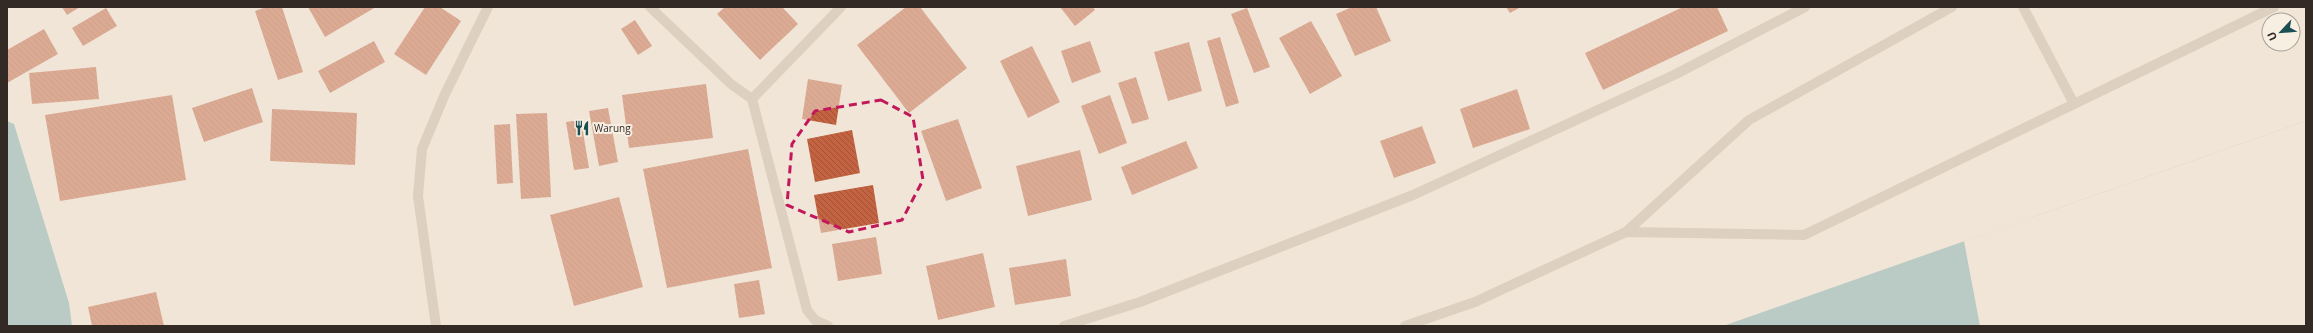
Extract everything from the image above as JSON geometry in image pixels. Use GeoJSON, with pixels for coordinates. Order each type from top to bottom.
{"type":"FeatureCollection","features":[{"type":"Feature","properties":{"kind":"street"},"geometry":{"type":"LineString","coordinates":[[436,326],[418,196],[422,149],[445,94],[488,7]]}},
{"type":"Feature","properties":{"kind":"street"},"geometry":{"type":"LineString","coordinates":[[650,7],[731,84],[752,99],[806,310],[815,320],[828,326]]}},
{"type":"Feature","properties":{"kind":"street"},"geometry":{"type":"LineString","coordinates":[[752,99],[841,7]]}},
{"type":"Feature","properties":{"kind":"street"},"geometry":{"type":"LineString","coordinates":[[1064,326],[1140,302],[1413,194],[1674,75],[1805,7]]}},
{"type":"Feature","properties":{"kind":"street"},"geometry":{"type":"LineString","coordinates":[[1405,326],[1475,302],[1626,232],[1749,120],[1952,7]]}},
{"type":"Feature","properties":{"kind":"street"},"geometry":{"type":"LineString","coordinates":[[2023,7],[2074,104]]}},
{"type":"Feature","properties":{"kind":"street"},"geometry":{"type":"LineString","coordinates":[[1626,232],[1804,235],[2274,7]]}},
{"type":"Feature","properties":{"kind":"highlighted area"},"geometry":{"type":"Polygon","coordinates":[[[881,100],[913,117],[923,180],[902,220],[849,232],[787,205],[792,144],[815,111],[881,100]]]}},
{"type":"Feature","properties":{"kind":"water"},"geometry":{"type":"Polygon","coordinates":[[[7,121],[14,124],[69,303],[72,326],[7,326],[7,121]]]}},
{"type":"Feature","properties":{"kind":"water"},"geometry":{"type":"Polygon","coordinates":[[[2306,121],[2306,326],[1723,326],[2306,121]]]}},
{"type":"Feature","properties":{"kind":"pier"},"geometry":{"type":"Polygon","coordinates":[[[2306,121],[2306,326],[1980,326],[1964,241],[2306,121]]]}},
{"type":"Feature","properties":{"kind":"building"},"geometry":{"type":"Polygon","coordinates":[[[62,7],[80,7],[67,15],[62,7]]]}},
{"type":"Feature","properties":{"kind":"building"},"geometry":{"type":"Polygon","coordinates":[[[266,7],[282,7],[303,72],[278,80],[255,11],[266,7]]]}},
{"type":"Feature","properties":{"kind":"building"},"geometry":{"type":"Polygon","coordinates":[[[308,7],[376,7],[325,37],[308,7]]]}},
{"type":"Feature","properties":{"kind":"building"},"geometry":{"type":"Polygon","coordinates":[[[425,7],[440,7],[461,21],[426,75],[394,54],[425,7]]]}},
{"type":"Feature","properties":{"kind":"building"},"geometry":{"type":"Polygon","coordinates":[[[725,7],[782,7],[798,24],[760,60],[717,14],[725,7]]]}},
{"type":"Feature","properties":{"kind":"building"},"geometry":{"type":"Polygon","coordinates":[[[906,7],[920,7],[967,68],[909,113],[857,45],[906,7]]]}},
{"type":"Feature","properties":{"kind":"building"},"geometry":{"type":"Polygon","coordinates":[[[1060,7],[1093,7],[1095,10],[1075,26],[1060,7]]]}},
{"type":"Feature","properties":{"kind":"building"},"geometry":{"type":"Polygon","coordinates":[[[1352,7],[1376,7],[1391,41],[1355,56],[1336,14],[1352,7]]]}},
{"type":"Feature","properties":{"kind":"building"},"geometry":{"type":"Polygon","coordinates":[[[1506,7],[1521,7],[1510,13],[1506,7]]]}},
{"type":"Feature","properties":{"kind":"building"},"geometry":{"type":"Polygon","coordinates":[[[1683,7],[1717,7],[1728,31],[1603,90],[1585,53],[1683,7]]]}},
{"type":"Feature","properties":{"kind":"building"},"geometry":{"type":"Polygon","coordinates":[[[106,8],[117,26],[83,46],[72,28],[106,8]]]}},
{"type":"Feature","properties":{"kind":"building"},"geometry":{"type":"Polygon","coordinates":[[[1247,8],[1270,67],[1254,73],[1231,14],[1247,8]]]}},
{"type":"Feature","properties":{"kind":"building"},"geometry":{"type":"Polygon","coordinates":[[[635,20],[652,46],[638,55],[621,29],[635,20]]]}},
{"type":"Feature","properties":{"kind":"building"},"geometry":{"type":"Polygon","coordinates":[[[1311,21],[1342,76],[1310,94],[1279,38],[1311,21]]]}},
{"type":"Feature","properties":{"kind":"building"},"geometry":{"type":"Polygon","coordinates":[[[44,29],[58,54],[7,83],[7,50],[44,29]]]}},
{"type":"Feature","properties":{"kind":"building"},"geometry":{"type":"Polygon","coordinates":[[[1220,37],[1239,103],[1226,107],[1207,41],[1220,37]]]}},
{"type":"Feature","properties":{"kind":"building"},"geometry":{"type":"Polygon","coordinates":[[[374,41],[385,62],[330,93],[318,71],[374,41]]]}},
{"type":"Feature","properties":{"kind":"building"},"geometry":{"type":"Polygon","coordinates":[[[1090,41],[1101,72],[1072,83],[1061,51],[1090,41]]]}},
{"type":"Feature","properties":{"kind":"building"},"geometry":{"type":"Polygon","coordinates":[[[1189,42],[1202,91],[1168,101],[1154,52],[1189,42]]]}},
{"type":"Feature","properties":{"kind":"building"},"geometry":{"type":"Polygon","coordinates":[[[1032,46],[1060,102],[1028,118],[1000,61],[1032,46]]]}},
{"type":"Feature","properties":{"kind":"building"},"geometry":{"type":"Polygon","coordinates":[[[96,67],[99,99],[32,104],[29,73],[96,67]]]}},
{"type":"Feature","properties":{"kind":"building"},"geometry":{"type":"Polygon","coordinates":[[[1136,77],[1149,119],[1132,124],[1118,83],[1136,77]]]}},
{"type":"Feature","properties":{"kind":"building"},"geometry":{"type":"Polygon","coordinates":[[[808,79],[842,85],[836,125],[802,119],[808,79]]]}},
{"type":"Feature","properties":{"kind":"building"},"geometry":{"type":"Polygon","coordinates":[[[706,84],[713,138],[629,148],[622,95],[706,84]]]}},
{"type":"Feature","properties":{"kind":"building"},"geometry":{"type":"Polygon","coordinates":[[[252,88],[263,122],[204,142],[192,108],[252,88]]]}},
{"type":"Feature","properties":{"kind":"building"},"geometry":{"type":"Polygon","coordinates":[[[1517,89],[1530,129],[1473,148],[1460,109],[1517,89]]]}},
{"type":"Feature","properties":{"kind":"building"},"geometry":{"type":"Polygon","coordinates":[[[172,95],[186,180],[60,201],[45,115],[172,95]]]}},
{"type":"Feature","properties":{"kind":"building"},"geometry":{"type":"Polygon","coordinates":[[[1110,95],[1127,143],[1099,154],[1081,106],[1110,95]]]}},
{"type":"Feature","properties":{"kind":"building"},"geometry":{"type":"Polygon","coordinates":[[[608,108],[618,162],[599,166],[589,111],[608,108]]]}},
{"type":"Feature","properties":{"kind":"building"},"geometry":{"type":"Polygon","coordinates":[[[272,109],[357,113],[355,165],[270,161],[272,109]]]}},
{"type":"Feature","properties":{"kind":"building"},"geometry":{"type":"Polygon","coordinates":[[[547,113],[551,197],[521,199],[516,114],[547,113]]]}},
{"type":"Feature","properties":{"kind":"building"},"geometry":{"type":"Polygon","coordinates":[[[958,119],[982,188],[946,201],[921,131],[958,119]]]}},
{"type":"Feature","properties":{"kind":"building"},"geometry":{"type":"Polygon","coordinates":[[[581,120],[589,168],[574,170],[566,122],[581,120]]]}},
{"type":"Feature","properties":{"kind":"building"},"geometry":{"type":"Polygon","coordinates":[[[510,124],[513,183],[497,184],[494,125],[510,124]]]}},
{"type":"Feature","properties":{"kind":"building"},"geometry":{"type":"Polygon","coordinates":[[[1422,126],[1436,163],[1394,178],[1380,141],[1422,126]]]}},
{"type":"Feature","properties":{"kind":"building"},"geometry":{"type":"Polygon","coordinates":[[[852,130],[860,173],[815,182],[807,139],[852,130]]]}},
{"type":"Feature","properties":{"kind":"building"},"geometry":{"type":"Polygon","coordinates":[[[1186,141],[1198,168],[1132,195],[1121,167],[1186,141]]]}},
{"type":"Feature","properties":{"kind":"building"},"geometry":{"type":"Polygon","coordinates":[[[748,149],[772,268],[667,288],[643,169],[748,149]]]}},
{"type":"Feature","properties":{"kind":"building"},"geometry":{"type":"Polygon","coordinates":[[[1080,150],[1092,200],[1028,216],[1016,166],[1080,150]]]}},
{"type":"Feature","properties":{"kind":"building"},"geometry":{"type":"Polygon","coordinates":[[[873,185],[879,223],[821,233],[814,195],[873,185]]]}},
{"type":"Feature","properties":{"kind":"building"},"geometry":{"type":"Polygon","coordinates":[[[619,197],[643,287],[574,306],[550,215],[619,197]]]}},
{"type":"Feature","properties":{"kind":"building"},"geometry":{"type":"Polygon","coordinates":[[[876,237],[882,274],[838,281],[832,244],[876,237]]]}},
{"type":"Feature","properties":{"kind":"building"},"geometry":{"type":"Polygon","coordinates":[[[983,253],[995,307],[938,320],[926,266],[983,253]]]}},
{"type":"Feature","properties":{"kind":"building"},"geometry":{"type":"Polygon","coordinates":[[[1066,259],[1071,296],[1015,305],[1009,268],[1066,259]]]}},
{"type":"Feature","properties":{"kind":"building"},"geometry":{"type":"Polygon","coordinates":[[[759,280],[765,314],[739,318],[734,284],[759,280]]]}},
{"type":"Feature","properties":{"kind":"building"},"geometry":{"type":"Polygon","coordinates":[[[156,292],[164,326],[92,326],[88,307],[156,292]]]}},
{"type":"Feature","properties":{"kind":"place","name":"Warung"},"geometry":{"type":"Point","coordinates":[582,128]}}]}
